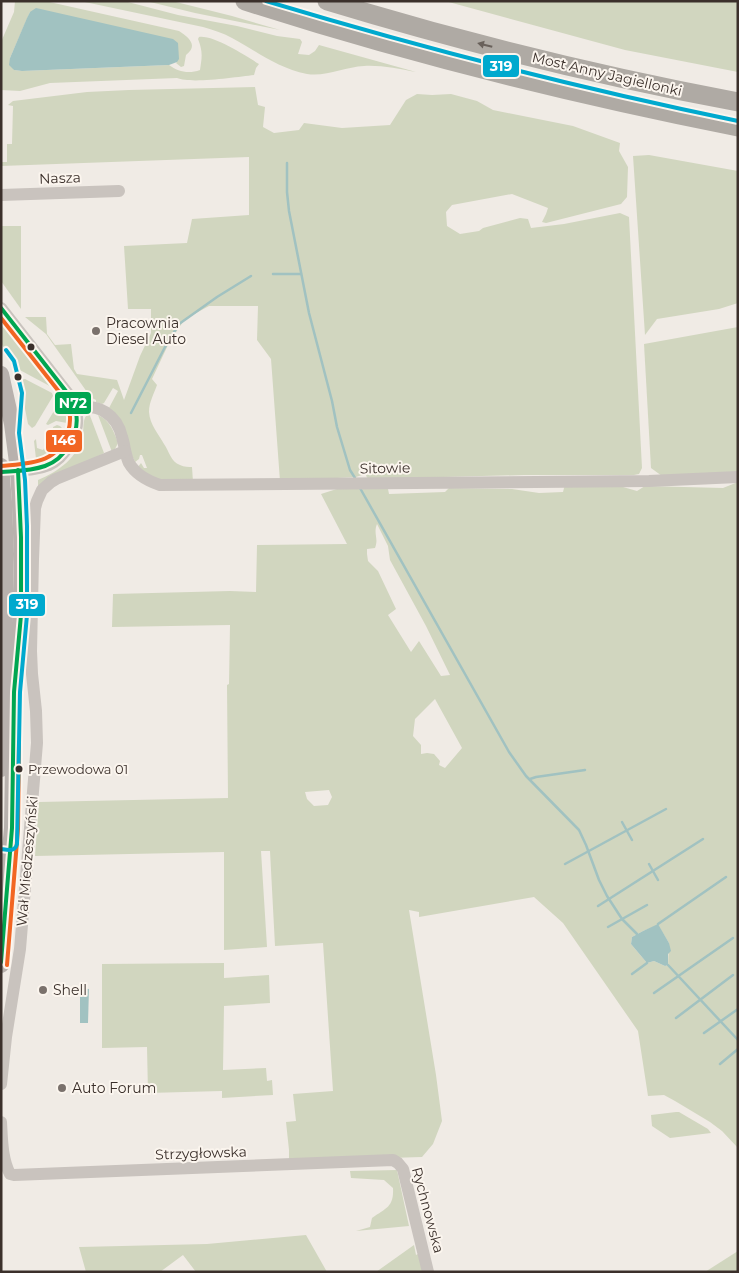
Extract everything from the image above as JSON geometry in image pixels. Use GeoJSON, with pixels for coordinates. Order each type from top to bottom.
{"type":"FeatureCollection","features":[{"type":"Feature","properties":{"kind":"highway","name":"Most Anny Jagiellonki"},"geometry":{"type":"LineString","coordinates":[[244,2],[424,54],[537,83],[738,127]]}},
{"type":"Feature","properties":{"kind":"highway","name":"Most Anny Jagiellonki"},"geometry":{"type":"LineString","coordinates":[[329,2],[502,50],[631,80],[738,102]]}},
{"type":"Feature","properties":{"kind":"main road","name":"Wał Miedzeszyński"},"geometry":{"type":"LineString","coordinates":[[1,374],[12,424],[4,502],[6,561],[1,769]]}},
{"type":"Feature","properties":{"kind":"main road","name":"Wał Miedzeszyński"},"geometry":{"type":"LineString","coordinates":[[1,466],[6,472],[21,526],[20,628],[14,692],[13,818],[6,843],[6,890],[1,965]]}},
{"type":"Feature","properties":{"kind":"street","name":"Nasza"},"geometry":{"type":"LineString","coordinates":[[1,195],[119,191]]}},
{"type":"Feature","properties":{"kind":"street"},"geometry":{"type":"LineString","coordinates":[[1,308],[69,395],[76,409],[78,420],[72,440],[64,454],[51,464],[35,470],[6,472]]}},
{"type":"Feature","properties":{"kind":"street","name":"Sitowie"},"geometry":{"type":"LineString","coordinates":[[76,409],[83,406],[94,407],[103,410],[111,416],[120,430],[125,451],[134,470],[150,482],[160,485],[648,481],[738,478]]}},
{"type":"Feature","properties":{"kind":"street","name":"Wał Miedzeszyński"},"geometry":{"type":"LineString","coordinates":[[1,1084],[5,1044],[20,949],[37,743],[32,674],[33,559],[36,504],[40,494],[51,482],[125,451]]}},
{"type":"Feature","properties":{"kind":"street","name":"Strzygłowska"},"geometry":{"type":"LineString","coordinates":[[1,1122],[6,1168],[10,1174],[14,1175],[393,1160]]}},
{"type":"Feature","properties":{"kind":"street","name":"Rychnowska"},"geometry":{"type":"LineString","coordinates":[[393,1160],[403,1169],[428,1272]]}},
{"type":"Feature","properties":{"kind":"green space"},"geometry":{"type":"Polygon","coordinates":[[[15,1],[45,1],[179,31],[189,39],[192,48],[186,55],[184,66],[181,67],[177,62],[30,12],[10,58],[14,70],[169,65],[184,72],[192,72],[200,70],[202,58],[199,37],[213,39],[259,64],[254,75],[225,78],[50,83],[20,91],[1,90],[1,42],[14,12],[15,1]]]}},
{"type":"Feature","properties":{"kind":"green space"},"geometry":{"type":"Polygon","coordinates":[[[80,1],[124,1],[178,15],[300,39],[302,42],[298,54],[309,55],[319,45],[416,72],[370,66],[314,75],[307,74],[277,64],[229,36],[210,29],[80,1]]]}},
{"type":"Feature","properties":{"kind":"green space"},"geometry":{"type":"Polygon","coordinates":[[[146,1],[172,1],[280,30],[195,13],[146,1]]]}},
{"type":"Feature","properties":{"kind":"green space"},"geometry":{"type":"Polygon","coordinates":[[[445,1],[738,1],[738,72],[625,50],[445,1]]]}},
{"type":"Feature","properties":{"kind":"green space"},"geometry":{"type":"Polygon","coordinates":[[[255,87],[258,105],[265,107],[263,127],[274,133],[299,130],[304,123],[342,128],[390,125],[406,100],[417,94],[451,94],[477,101],[493,110],[573,126],[620,143],[619,151],[628,167],[627,197],[621,204],[546,223],[542,222],[548,208],[512,194],[452,205],[446,212],[447,226],[460,234],[479,231],[483,228],[520,218],[528,219],[531,228],[564,224],[620,213],[629,217],[642,468],[639,474],[368,479],[365,474],[356,477],[280,481],[271,359],[257,340],[258,306],[209,306],[185,319],[168,345],[152,379],[157,385],[149,408],[151,421],[174,461],[182,466],[192,467],[193,482],[157,480],[138,467],[141,463],[144,468],[147,468],[142,455],[135,462],[109,408],[118,391],[113,388],[104,403],[96,402],[46,334],[25,317],[46,317],[47,334],[55,345],[71,344],[74,369],[77,374],[117,380],[124,400],[140,356],[151,333],[151,309],[128,309],[124,246],[187,243],[192,219],[249,215],[249,157],[1,166],[1,162],[7,162],[7,144],[12,144],[13,106],[8,105],[13,101],[87,92],[255,87]]]}},
{"type":"Feature","properties":{"kind":"green space"},"geometry":{"type":"Polygon","coordinates":[[[649,155],[738,171],[738,303],[719,309],[657,319],[645,335],[633,156],[649,155]]]}},
{"type":"Feature","properties":{"kind":"green space"},"geometry":{"type":"Polygon","coordinates":[[[1,226],[21,226],[21,309],[1,281],[1,226]]]}},
{"type":"Feature","properties":{"kind":"green space"},"geometry":{"type":"Polygon","coordinates":[[[1,317],[59,391],[16,368],[1,343],[1,317]]]}},
{"type":"Feature","properties":{"kind":"green space"},"geometry":{"type":"Polygon","coordinates":[[[738,327],[738,474],[662,476],[651,468],[644,344],[738,327]]]}},
{"type":"Feature","properties":{"kind":"green space"},"geometry":{"type":"Polygon","coordinates":[[[25,379],[52,393],[53,396],[32,428],[28,424],[20,383],[21,380],[25,379]]]}},
{"type":"Feature","properties":{"kind":"green space"},"geometry":{"type":"Polygon","coordinates":[[[65,400],[71,416],[70,421],[67,423],[56,421],[48,425],[46,424],[57,406],[65,400]]]}},
{"type":"Feature","properties":{"kind":"green space"},"geometry":{"type":"Polygon","coordinates":[[[89,413],[104,453],[38,488],[38,480],[60,468],[77,450],[83,434],[84,420],[89,413]]]}},
{"type":"Feature","properties":{"kind":"green space"},"geometry":{"type":"Polygon","coordinates":[[[98,415],[109,423],[118,443],[112,452],[98,415]]]}},
{"type":"Feature","properties":{"kind":"green space"},"geometry":{"type":"Polygon","coordinates":[[[57,425],[65,431],[59,446],[51,454],[36,459],[34,441],[36,439],[37,448],[43,450],[45,447],[51,450],[60,436],[53,429],[57,425]]]}},
{"type":"Feature","properties":{"kind":"green space"},"geometry":{"type":"Polygon","coordinates":[[[738,482],[738,1148],[722,1131],[710,1122],[675,1101],[664,1095],[648,1096],[638,1031],[563,923],[534,897],[419,917],[419,912],[409,910],[442,1121],[433,1144],[422,1157],[289,1161],[286,1122],[296,1121],[293,1094],[333,1091],[323,943],[275,946],[270,851],[261,851],[267,947],[224,950],[224,852],[35,856],[39,802],[228,798],[227,685],[229,684],[230,625],[112,627],[113,594],[256,592],[257,545],[347,544],[321,494],[343,487],[388,489],[389,494],[445,492],[449,488],[512,489],[539,493],[563,492],[565,484],[616,485],[637,491],[645,486],[723,488],[738,482]],[[377,524],[375,548],[367,549],[368,561],[378,571],[396,609],[388,615],[411,652],[419,641],[441,676],[450,675],[390,560],[388,546],[377,524]],[[435,699],[415,719],[413,736],[421,745],[421,754],[434,754],[440,761],[439,765],[445,768],[462,748],[435,699]],[[329,790],[305,792],[307,799],[314,806],[328,805],[332,797],[329,790]],[[658,925],[632,937],[631,944],[647,963],[654,961],[665,966],[668,965],[669,943],[658,925]]]}},
{"type":"Feature","properties":{"kind":"green space"},"geometry":{"type":"Polygon","coordinates":[[[224,963],[224,978],[269,975],[270,1003],[224,1006],[223,1070],[266,1068],[267,1081],[272,1080],[273,1095],[222,1098],[222,1091],[148,1093],[147,1047],[102,1048],[102,964],[224,963]]]}},
{"type":"Feature","properties":{"kind":"green space"},"geometry":{"type":"Polygon","coordinates":[[[679,1112],[708,1129],[711,1133],[670,1138],[652,1126],[651,1115],[679,1112]]]}},
{"type":"Feature","properties":{"kind":"green space"},"geometry":{"type":"Polygon","coordinates":[[[397,1170],[409,1226],[356,1231],[370,1227],[372,1218],[390,1203],[393,1188],[384,1180],[351,1178],[350,1171],[397,1170]]]}},
{"type":"Feature","properties":{"kind":"green space"},"geometry":{"type":"Polygon","coordinates":[[[306,1235],[327,1272],[196,1272],[183,1255],[160,1272],[86,1272],[79,1247],[207,1244],[306,1235]]]}},
{"type":"Feature","properties":{"kind":"green space"},"geometry":{"type":"Polygon","coordinates":[[[414,1245],[423,1272],[376,1272],[414,1245]]]}},
{"type":"Feature","properties":{"kind":"green space"},"geometry":{"type":"Polygon","coordinates":[[[738,1251],[738,1272],[705,1272],[738,1251]]]}},
{"type":"Feature","properties":{"kind":"water"},"geometry":{"type":"Polygon","coordinates":[[[36,8],[173,39],[178,43],[179,59],[177,62],[169,65],[14,70],[9,65],[10,58],[30,12],[36,8]]]}},
{"type":"Feature","properties":{"kind":"water"},"geometry":{"type":"Polygon","coordinates":[[[658,924],[669,943],[671,951],[668,954],[668,965],[665,966],[654,961],[647,963],[631,944],[632,937],[658,924]]]}},
{"type":"Feature","properties":{"kind":"water"},"geometry":{"type":"Polygon","coordinates":[[[80,988],[89,989],[88,1023],[80,1023],[80,988]]]}},
{"type":"Feature","properties":{"kind":"waterway"},"geometry":{"type":"LineString","coordinates":[[287,163],[289,211],[309,313],[337,427],[350,470],[355,478]]}},
{"type":"Feature","properties":{"kind":"waterway"},"geometry":{"type":"LineString","coordinates":[[273,274],[301,274]]}},
{"type":"Feature","properties":{"kind":"waterway"},"geometry":{"type":"LineString","coordinates":[[131,413],[179,324],[251,276]]}},
{"type":"Feature","properties":{"kind":"waterway"},"geometry":{"type":"LineString","coordinates":[[360,488],[509,752],[526,776],[579,830],[607,896],[622,919],[637,934]]}},
{"type":"Feature","properties":{"kind":"waterway"},"geometry":{"type":"LineString","coordinates":[[530,779],[585,770]]}},
{"type":"Feature","properties":{"kind":"waterway"},"geometry":{"type":"LineString","coordinates":[[565,864],[666,809]]}},
{"type":"Feature","properties":{"kind":"waterway"},"geometry":{"type":"LineString","coordinates":[[622,822],[632,840]]}},
{"type":"Feature","properties":{"kind":"waterway"},"geometry":{"type":"LineString","coordinates":[[598,906],[703,839]]}},
{"type":"Feature","properties":{"kind":"waterway"},"geometry":{"type":"LineString","coordinates":[[649,864],[658,880]]}},
{"type":"Feature","properties":{"kind":"waterway"},"geometry":{"type":"LineString","coordinates":[[658,924],[726,877]]}},
{"type":"Feature","properties":{"kind":"waterway"},"geometry":{"type":"LineString","coordinates":[[608,927],[647,905]]}},
{"type":"Feature","properties":{"kind":"waterway"},"geometry":{"type":"LineString","coordinates":[[654,993],[733,938]]}},
{"type":"Feature","properties":{"kind":"waterway"},"geometry":{"type":"LineString","coordinates":[[632,974],[647,963]]}},
{"type":"Feature","properties":{"kind":"waterway"},"geometry":{"type":"LineString","coordinates":[[668,965],[738,1040]]}},
{"type":"Feature","properties":{"kind":"waterway"},"geometry":{"type":"LineString","coordinates":[[676,1018],[733,975]]}},
{"type":"Feature","properties":{"kind":"waterway"},"geometry":{"type":"LineString","coordinates":[[704,1033],[738,1009]]}},
{"type":"Feature","properties":{"kind":"waterway"},"geometry":{"type":"LineString","coordinates":[[720,1064],[738,1049]]}},
{"type":"Feature","properties":{"kind":"transit line","name":"319"},"geometry":{"type":"LineString","coordinates":[[266,1],[383,35],[501,66],[619,95],[738,121]]}},
{"type":"Feature","properties":{"kind":"transit line","name":"N72"},"geometry":{"type":"LineString","coordinates":[[1,308],[69,395],[75,408],[77,421],[70,445],[52,463],[24,471],[2,472]]}},
{"type":"Feature","properties":{"kind":"transit line","name":"146"},"geometry":{"type":"LineString","coordinates":[[1,318],[64,398],[70,419],[68,432],[63,443],[50,456],[42,460],[23,464],[1,466]]}},
{"type":"Feature","properties":{"kind":"transit line","name":"319"},"geometry":{"type":"LineString","coordinates":[[1,849],[13,849],[17,844],[20,692],[27,615],[25,480],[19,433],[22,393],[14,361],[6,350]]}},
{"type":"Feature","properties":{"kind":"transit line","name":"N72"},"geometry":{"type":"LineString","coordinates":[[1,962],[12,828],[14,692],[21,615],[21,537],[18,470]]}},
{"type":"Feature","properties":{"kind":"transit line","name":"146"},"geometry":{"type":"LineString","coordinates":[[7,965],[18,829],[19,743]]}},
{"type":"Feature","properties":{"kind":"place","name":"Pracownia Diesel Auto"},"geometry":{"type":"Point","coordinates":[96,331]}},
{"type":"Feature","properties":{"kind":"place","name":"Przewodowa 01"},"geometry":{"type":"Point","coordinates":[19,769]}},
{"type":"Feature","properties":{"kind":"place","name":"Shell"},"geometry":{"type":"Point","coordinates":[43,990]}},
{"type":"Feature","properties":{"kind":"place","name":"Auto Forum"},"geometry":{"type":"Point","coordinates":[62,1088]}}]}
